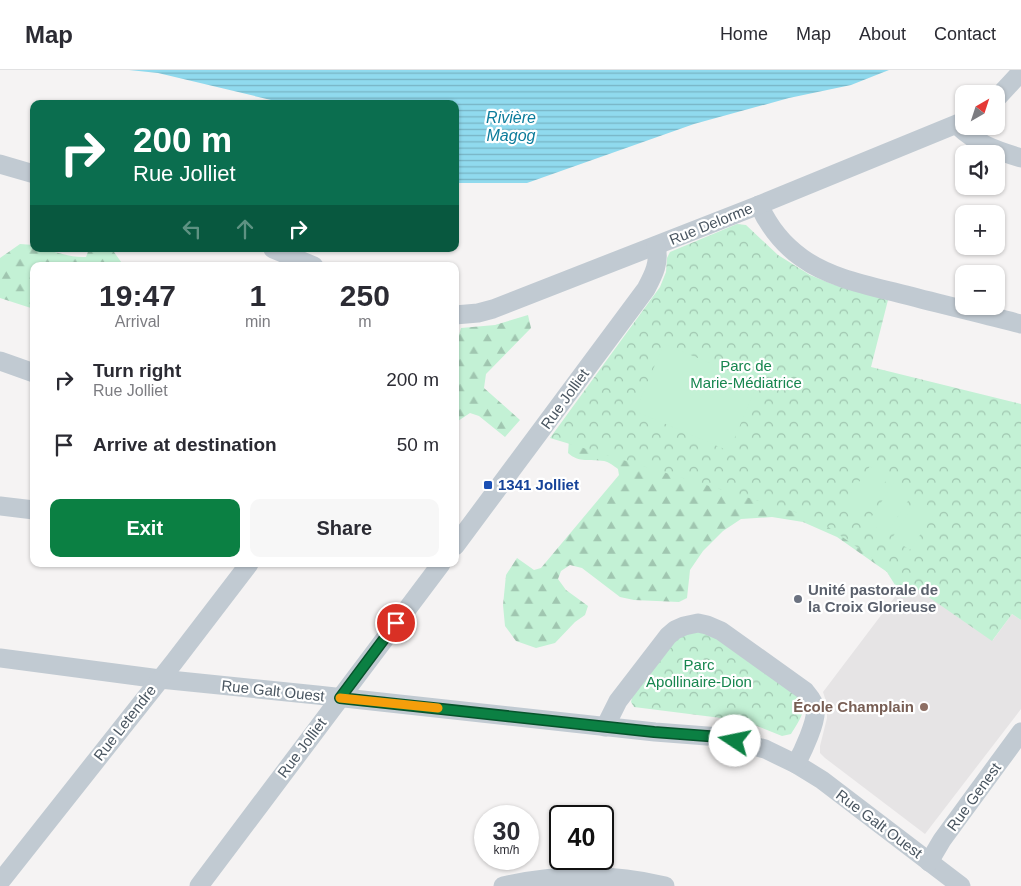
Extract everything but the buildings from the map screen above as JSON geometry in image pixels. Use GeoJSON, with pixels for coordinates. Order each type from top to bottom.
{"type":"FeatureCollection","features":[{"type":"Feature","properties":{"kind":"street"},"geometry":{"type":"LineString","coordinates":[[1005,89],[1021,72]]}},
{"type":"Feature","properties":{"kind":"street","name":"Rue Delorme"},"geometry":{"type":"LineString","coordinates":[[459,315],[493,309],[759,205],[955,125]]}},
{"type":"Feature","properties":{"kind":"street"},"geometry":{"type":"LineString","coordinates":[[969,135],[988,147],[1021,158]]}},
{"type":"Feature","properties":{"kind":"street"},"geometry":{"type":"LineString","coordinates":[[0,164],[30,173]]}},
{"type":"Feature","properties":{"kind":"street"},"geometry":{"type":"LineString","coordinates":[[759,205],[775,234],[788,247],[803,259],[829,273],[870,286],[1021,324]]}},
{"type":"Feature","properties":{"kind":"street","name":"Rue Jolliet"},"geometry":{"type":"LineString","coordinates":[[459,541],[646,289],[653,277],[659,257],[656,246]]}},
{"type":"Feature","properties":{"kind":"street"},"geometry":{"type":"LineString","coordinates":[[280,252],[304,262]]}},
{"type":"Feature","properties":{"kind":"street"},"geometry":{"type":"LineString","coordinates":[[0,362],[30,372]]}},
{"type":"Feature","properties":{"kind":"street"},"geometry":{"type":"LineString","coordinates":[[0,506],[30,510]]}},
{"type":"Feature","properties":{"kind":"street","name":"Rue Letendre"},"geometry":{"type":"LineString","coordinates":[[0,882],[247,567]]}},
{"type":"Feature","properties":{"kind":"street","name":"Rue Jolliet"},"geometry":{"type":"LineString","coordinates":[[199,886],[440,567]]}},
{"type":"Feature","properties":{"kind":"street"},"geometry":{"type":"LineString","coordinates":[[605,727],[618,701],[668,636],[684,626],[698,623],[720,631],[805,691],[812,700],[816,710],[813,724],[796,764]]}},
{"type":"Feature","properties":{"kind":"street","name":"Rue Galt Ouest"},"geometry":{"type":"LineString","coordinates":[[0,658],[160,679],[605,727],[720,737],[765,749],[796,764],[822,780],[961,886]]}},
{"type":"Feature","properties":{"kind":"street","name":"Rue Genest"},"geometry":{"type":"LineString","coordinates":[[929,862],[942,840],[1021,732]]}},
{"type":"Feature","properties":{"kind":"street"},"geometry":{"type":"LineString","coordinates":[[503,886],[530,880],[589,877],[621,878],[665,886]]}},
{"type":"Feature","properties":{"kind":"shaded area","name":"École Champlain"},"geometry":{"type":"Polygon","coordinates":[[[907,581],[993,640],[1012,614],[1021,620],[1021,709],[925,834],[820,753],[827,718],[827,704],[823,692],[907,581]]]}},
{"type":"Feature","properties":{"kind":"green space","name":"Parc de Marie-Médiatrice"},"geometry":{"type":"Polygon","coordinates":[[[737,224],[746,225],[778,255],[810,275],[832,284],[888,300],[871,367],[1021,404],[1021,620],[1012,614],[992,641],[815,518],[550,438],[660,287],[666,272],[667,258],[670,252],[737,224]]]}},
{"type":"Feature","properties":{"kind":"green space"},"geometry":{"type":"Polygon","coordinates":[[[20,244],[30,245],[30,252],[55,252],[79,257],[86,257],[88,252],[114,252],[121,262],[30,262],[30,308],[0,298],[0,258],[20,244]]]}},
{"type":"Feature","properties":{"kind":"green space"},"geometry":{"type":"Polygon","coordinates":[[[528,315],[531,328],[486,374],[484,388],[520,420],[505,437],[479,416],[470,413],[459,420],[459,335],[461,328],[495,325],[528,315]]]}},
{"type":"Feature","properties":{"kind":"green space"},"geometry":{"type":"Polygon","coordinates":[[[664,344],[758,383],[729,451],[635,411],[664,344]]]}},
{"type":"Feature","properties":{"kind":"green space"},"geometry":{"type":"Polygon","coordinates":[[[569,440],[712,460],[922,576],[912,596],[903,598],[887,572],[837,537],[803,522],[772,517],[741,519],[723,531],[703,551],[690,570],[687,598],[679,602],[634,600],[620,597],[582,568],[570,565],[561,571],[558,579],[566,590],[588,606],[585,615],[575,622],[555,643],[536,648],[516,641],[505,626],[503,605],[506,575],[517,558],[534,570],[541,568],[619,475],[618,469],[608,462],[572,456],[568,453],[569,440]]]}},
{"type":"Feature","properties":{"kind":"green space"},"geometry":{"type":"Polygon","coordinates":[[[870,466],[888,478],[861,517],[843,505],[870,466]]]}},
{"type":"Feature","properties":{"kind":"green space"},"geometry":{"type":"Polygon","coordinates":[[[894,483],[912,495],[886,534],[868,522],[894,483]]]}},
{"type":"Feature","properties":{"kind":"green space"},"geometry":{"type":"Polygon","coordinates":[[[918,499],[936,511],[910,550],[892,538],[918,499]]]}},
{"type":"Feature","properties":{"kind":"green space","name":"Parc Apollinaire-Dion"},"geometry":{"type":"Polygon","coordinates":[[[705,629],[795,691],[804,706],[800,719],[791,734],[782,736],[752,724],[729,719],[634,707],[631,702],[633,693],[677,635],[705,629]]]}},
{"type":"Feature","properties":{"kind":"water","name":"Rivière Magog"},"geometry":{"type":"Polygon","coordinates":[[[129,70],[889,70],[851,85],[789,98],[694,124],[527,183],[459,183],[459,100],[271,100],[158,73],[129,70]]]}},
{"type":"Feature","properties":{"kind":"slow traffic"},"geometry":{"type":"LineString","coordinates":[[340,698],[438,708]]}},
{"type":"Feature","properties":{"kind":"place","name":"1341 Jolliet"},"geometry":{"type":"Point","coordinates":[488,485]}},
{"type":"Feature","properties":{"kind":"place","name":"Unité pastorale de la Croix Glorieuse"},"geometry":{"type":"Point","coordinates":[798,599]}},
{"type":"Feature","properties":{"kind":"place","name":"École Champlain"},"geometry":{"type":"Point","coordinates":[924,707]}},
{"type":"Feature","properties":{"kind":"route"},"geometry":{"type":"LineString","coordinates":[[396,623],[340,698],[654,732],[720,737],[735,741]]}}]}
